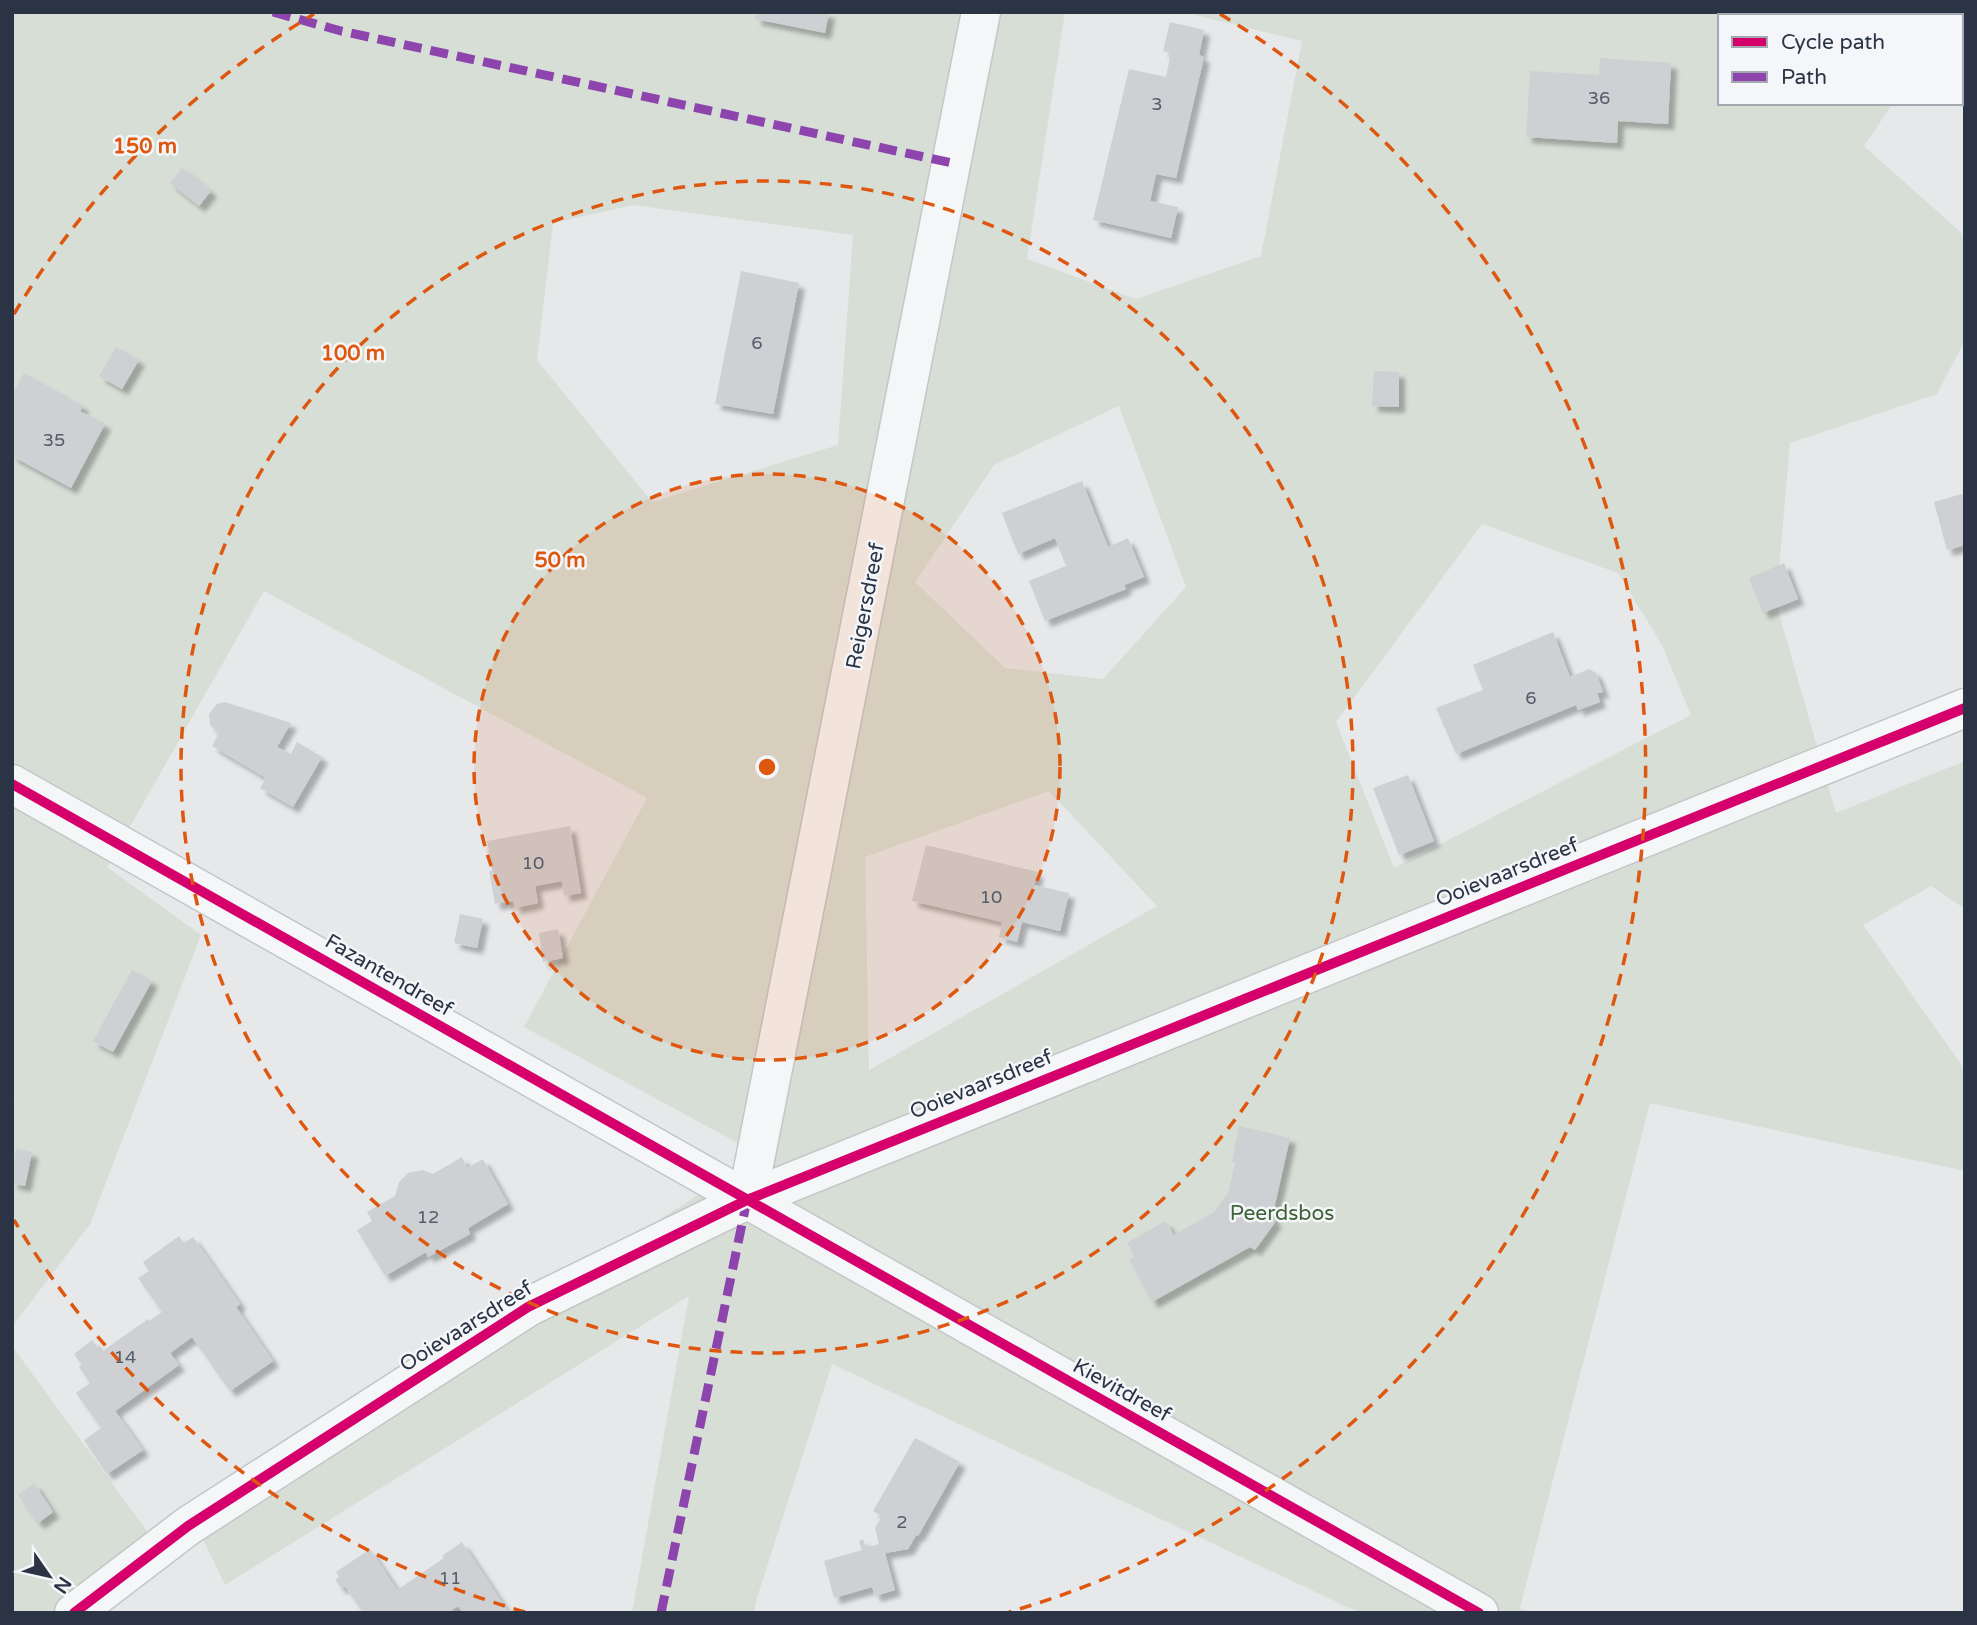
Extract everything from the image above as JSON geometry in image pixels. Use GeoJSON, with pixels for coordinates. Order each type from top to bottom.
{"type":"FeatureCollection","features":[{"type":"Feature","properties":{"kind":"street","name":"Reigersdreef"},"geometry":{"type":"LineString","coordinates":[[747,1200],[981,12]]}},
{"type":"Feature","properties":{"kind":"street","name":"Ooievaarsdreef"},"geometry":{"type":"LineString","coordinates":[[74,1613],[188,1526],[528,1307],[747,1200],[1965,708]]}},
{"type":"Feature","properties":{"kind":"street","name":"Fazantendreef"},"geometry":{"type":"LineString","coordinates":[[12,784],[747,1200]]}},
{"type":"Feature","properties":{"kind":"street","name":"Kievitdreef"},"geometry":{"type":"LineString","coordinates":[[747,1200],[1479,1613]]}},
{"type":"Feature","properties":{"kind":"green space","name":"Peerdsbos"},"geometry":{"type":"Polygon","coordinates":[[[12,12],[1065,12],[1027,259],[1136,299],[1261,256],[1302,41],[1183,12],[1965,12],[1965,91],[1963,14],[1718,14],[1718,105],[1892,105],[1864,146],[1965,236],[1965,340],[1937,394],[1790,443],[1776,603],[1836,813],[1965,761],[1965,909],[1931,886],[1863,925],[1965,1070],[1965,1171],[1650,1103],[1520,1608],[1531,1613],[1360,1613],[832,1364],[754,1613],[632,1613],[689,1296],[225,1585],[194,1520],[760,1155],[524,1027],[647,798],[264,591],[107,867],[201,935],[90,1224],[12,1327],[12,1107],[15,1102],[12,1096],[12,12]],[[633,205],[553,223],[537,360],[652,502],[838,445],[853,235],[633,205]],[[1119,406],[994,465],[915,582],[1005,668],[1103,679],[1186,587],[1119,406]],[[1482,524],[1336,722],[1394,868],[1691,715],[1662,645],[1618,573],[1482,524]],[[1049,791],[865,857],[869,1070],[1157,906],[1049,791]]]}},
{"type":"Feature","properties":{"kind":"green space"},"geometry":{"type":"Polygon","coordinates":[[[12,1346],[157,1545],[61,1613],[12,1613],[12,1346]]]}},
{"type":"Feature","properties":{"kind":"building"},"geometry":{"type":"Polygon","coordinates":[[[757,12],[829,12],[825,33],[755,19],[757,12]]]}},
{"type":"Feature","properties":{"kind":"building"},"geometry":{"type":"Polygon","coordinates":[[[1170,22],[1204,30],[1199,55],[1204,57],[1176,178],[1156,174],[1150,201],[1178,207],[1171,238],[1093,220],[1129,69],[1166,77],[1171,53],[1163,51],[1170,22]]]}},
{"type":"Feature","properties":{"kind":"building"},"geometry":{"type":"Polygon","coordinates":[[[1600,58],[1671,63],[1668,124],[1618,121],[1617,143],[1526,137],[1530,71],[1599,75],[1600,58]]]}},
{"type":"Feature","properties":{"kind":"building"},"geometry":{"type":"Polygon","coordinates":[[[182,168],[211,191],[199,206],[170,183],[182,168]]]}},
{"type":"Feature","properties":{"kind":"building"},"geometry":{"type":"Polygon","coordinates":[[[741,271],[799,283],[773,414],[715,404],[741,271]]]}},
{"type":"Feature","properties":{"kind":"building"},"geometry":{"type":"Polygon","coordinates":[[[116,347],[139,360],[122,389],[99,376],[116,347]]]}},
{"type":"Feature","properties":{"kind":"building"},"geometry":{"type":"Polygon","coordinates":[[[1374,371],[1399,372],[1399,407],[1372,406],[1374,371]]]}},
{"type":"Feature","properties":{"kind":"building"},"geometry":{"type":"Polygon","coordinates":[[[24,373],[83,406],[80,411],[105,424],[71,488],[12,456],[12,395],[24,373]]]}},
{"type":"Feature","properties":{"kind":"building"},"geometry":{"type":"Polygon","coordinates":[[[1082,481],[1108,547],[1128,538],[1144,577],[1124,585],[1126,589],[1045,621],[1029,581],[1066,566],[1055,538],[1018,554],[1002,513],[1082,481]]]}},
{"type":"Feature","properties":{"kind":"building"},"geometry":{"type":"Polygon","coordinates":[[[1965,493],[1965,545],[1947,550],[1934,502],[1965,493]]]}},
{"type":"Feature","properties":{"kind":"building"},"geometry":{"type":"Polygon","coordinates":[[[1784,563],[1798,599],[1763,613],[1749,578],[1784,563]]]}},
{"type":"Feature","properties":{"kind":"building"},"geometry":{"type":"Polygon","coordinates":[[[1553,632],[1570,677],[1589,669],[1596,673],[1603,692],[1597,693],[1600,702],[1578,710],[1576,705],[1456,754],[1436,708],[1483,690],[1473,665],[1553,632]]]}},
{"type":"Feature","properties":{"kind":"building"},"geometry":{"type":"Polygon","coordinates":[[[225,702],[291,723],[277,747],[291,754],[297,742],[322,757],[293,807],[260,788],[266,778],[212,746],[219,733],[210,725],[209,714],[217,704],[225,702]]]}},
{"type":"Feature","properties":{"kind":"building"},"geometry":{"type":"Polygon","coordinates":[[[1408,775],[1434,841],[1399,855],[1373,788],[1408,775]]]}},
{"type":"Feature","properties":{"kind":"building"},"geometry":{"type":"Polygon","coordinates":[[[570,826],[581,893],[564,896],[562,881],[535,886],[538,903],[515,908],[513,901],[495,904],[487,841],[570,826]]]}},
{"type":"Feature","properties":{"kind":"building"},"geometry":{"type":"Polygon","coordinates":[[[926,845],[1038,872],[1034,885],[1069,893],[1060,931],[1022,922],[1017,942],[999,937],[1002,922],[912,901],[926,845]]]}},
{"type":"Feature","properties":{"kind":"building"},"geometry":{"type":"Polygon","coordinates":[[[460,914],[483,919],[477,948],[454,943],[460,914]]]}},
{"type":"Feature","properties":{"kind":"building"},"geometry":{"type":"Polygon","coordinates":[[[558,929],[563,958],[543,962],[539,933],[558,929]]]}},
{"type":"Feature","properties":{"kind":"building"},"geometry":{"type":"Polygon","coordinates":[[[132,970],[152,981],[113,1052],[93,1041],[132,970]]]}},
{"type":"Feature","properties":{"kind":"building"},"geometry":{"type":"Polygon","coordinates":[[[1239,1126],[1290,1138],[1272,1218],[1276,1221],[1255,1250],[1250,1247],[1152,1302],[1129,1259],[1135,1256],[1127,1243],[1165,1221],[1174,1235],[1214,1212],[1229,1191],[1239,1126]]]}},
{"type":"Feature","properties":{"kind":"building"},"geometry":{"type":"Polygon","coordinates":[[[16,1149],[32,1152],[25,1186],[12,1183],[16,1149]]]}},
{"type":"Feature","properties":{"kind":"building"},"geometry":{"type":"Polygon","coordinates":[[[462,1157],[467,1168],[483,1159],[508,1204],[468,1228],[470,1234],[428,1257],[426,1252],[385,1276],[357,1230],[372,1221],[367,1212],[395,1196],[399,1182],[408,1173],[423,1170],[433,1174],[462,1157]]]}},
{"type":"Feature","properties":{"kind":"building"},"geometry":{"type":"Polygon","coordinates":[[[179,1236],[184,1243],[193,1237],[240,1304],[236,1307],[273,1361],[230,1391],[192,1337],[170,1353],[179,1365],[115,1411],[143,1450],[107,1474],[84,1440],[101,1428],[76,1393],[90,1383],[74,1354],[92,1340],[101,1352],[162,1312],[138,1278],[149,1271],[143,1262],[179,1236]]]}},
{"type":"Feature","properties":{"kind":"building"},"geometry":{"type":"Polygon","coordinates":[[[915,1438],[960,1462],[908,1549],[885,1553],[895,1590],[875,1596],[872,1587],[834,1598],[824,1561],[862,1550],[859,1541],[863,1539],[866,1548],[879,1544],[875,1528],[882,1516],[873,1511],[915,1438]]]}},
{"type":"Feature","properties":{"kind":"building"},"geometry":{"type":"Polygon","coordinates":[[[34,1483],[53,1512],[38,1523],[18,1495],[34,1483]]]}},
{"type":"Feature","properties":{"kind":"building"},"geometry":{"type":"Polygon","coordinates":[[[462,1542],[509,1613],[463,1613],[458,1606],[448,1613],[363,1613],[345,1586],[341,1588],[335,1580],[339,1577],[336,1572],[370,1549],[397,1590],[444,1558],[442,1556],[462,1542]]]}},
{"type":"Feature","properties":{"kind":"marked path"},"geometry":{"type":"LineString","coordinates":[[273,12],[341,31],[952,163]]}},
{"type":"Feature","properties":{"kind":"marked path"},"geometry":{"type":"LineString","coordinates":[[661,1613],[747,1200]]}},
{"type":"Feature","properties":{"kind":"cycle path"},"geometry":{"type":"LineString","coordinates":[[74,1613],[188,1526],[528,1307],[747,1200],[1965,708]]}},
{"type":"Feature","properties":{"kind":"cycle path"},"geometry":{"type":"LineString","coordinates":[[12,784],[1479,1613]]}}]}
